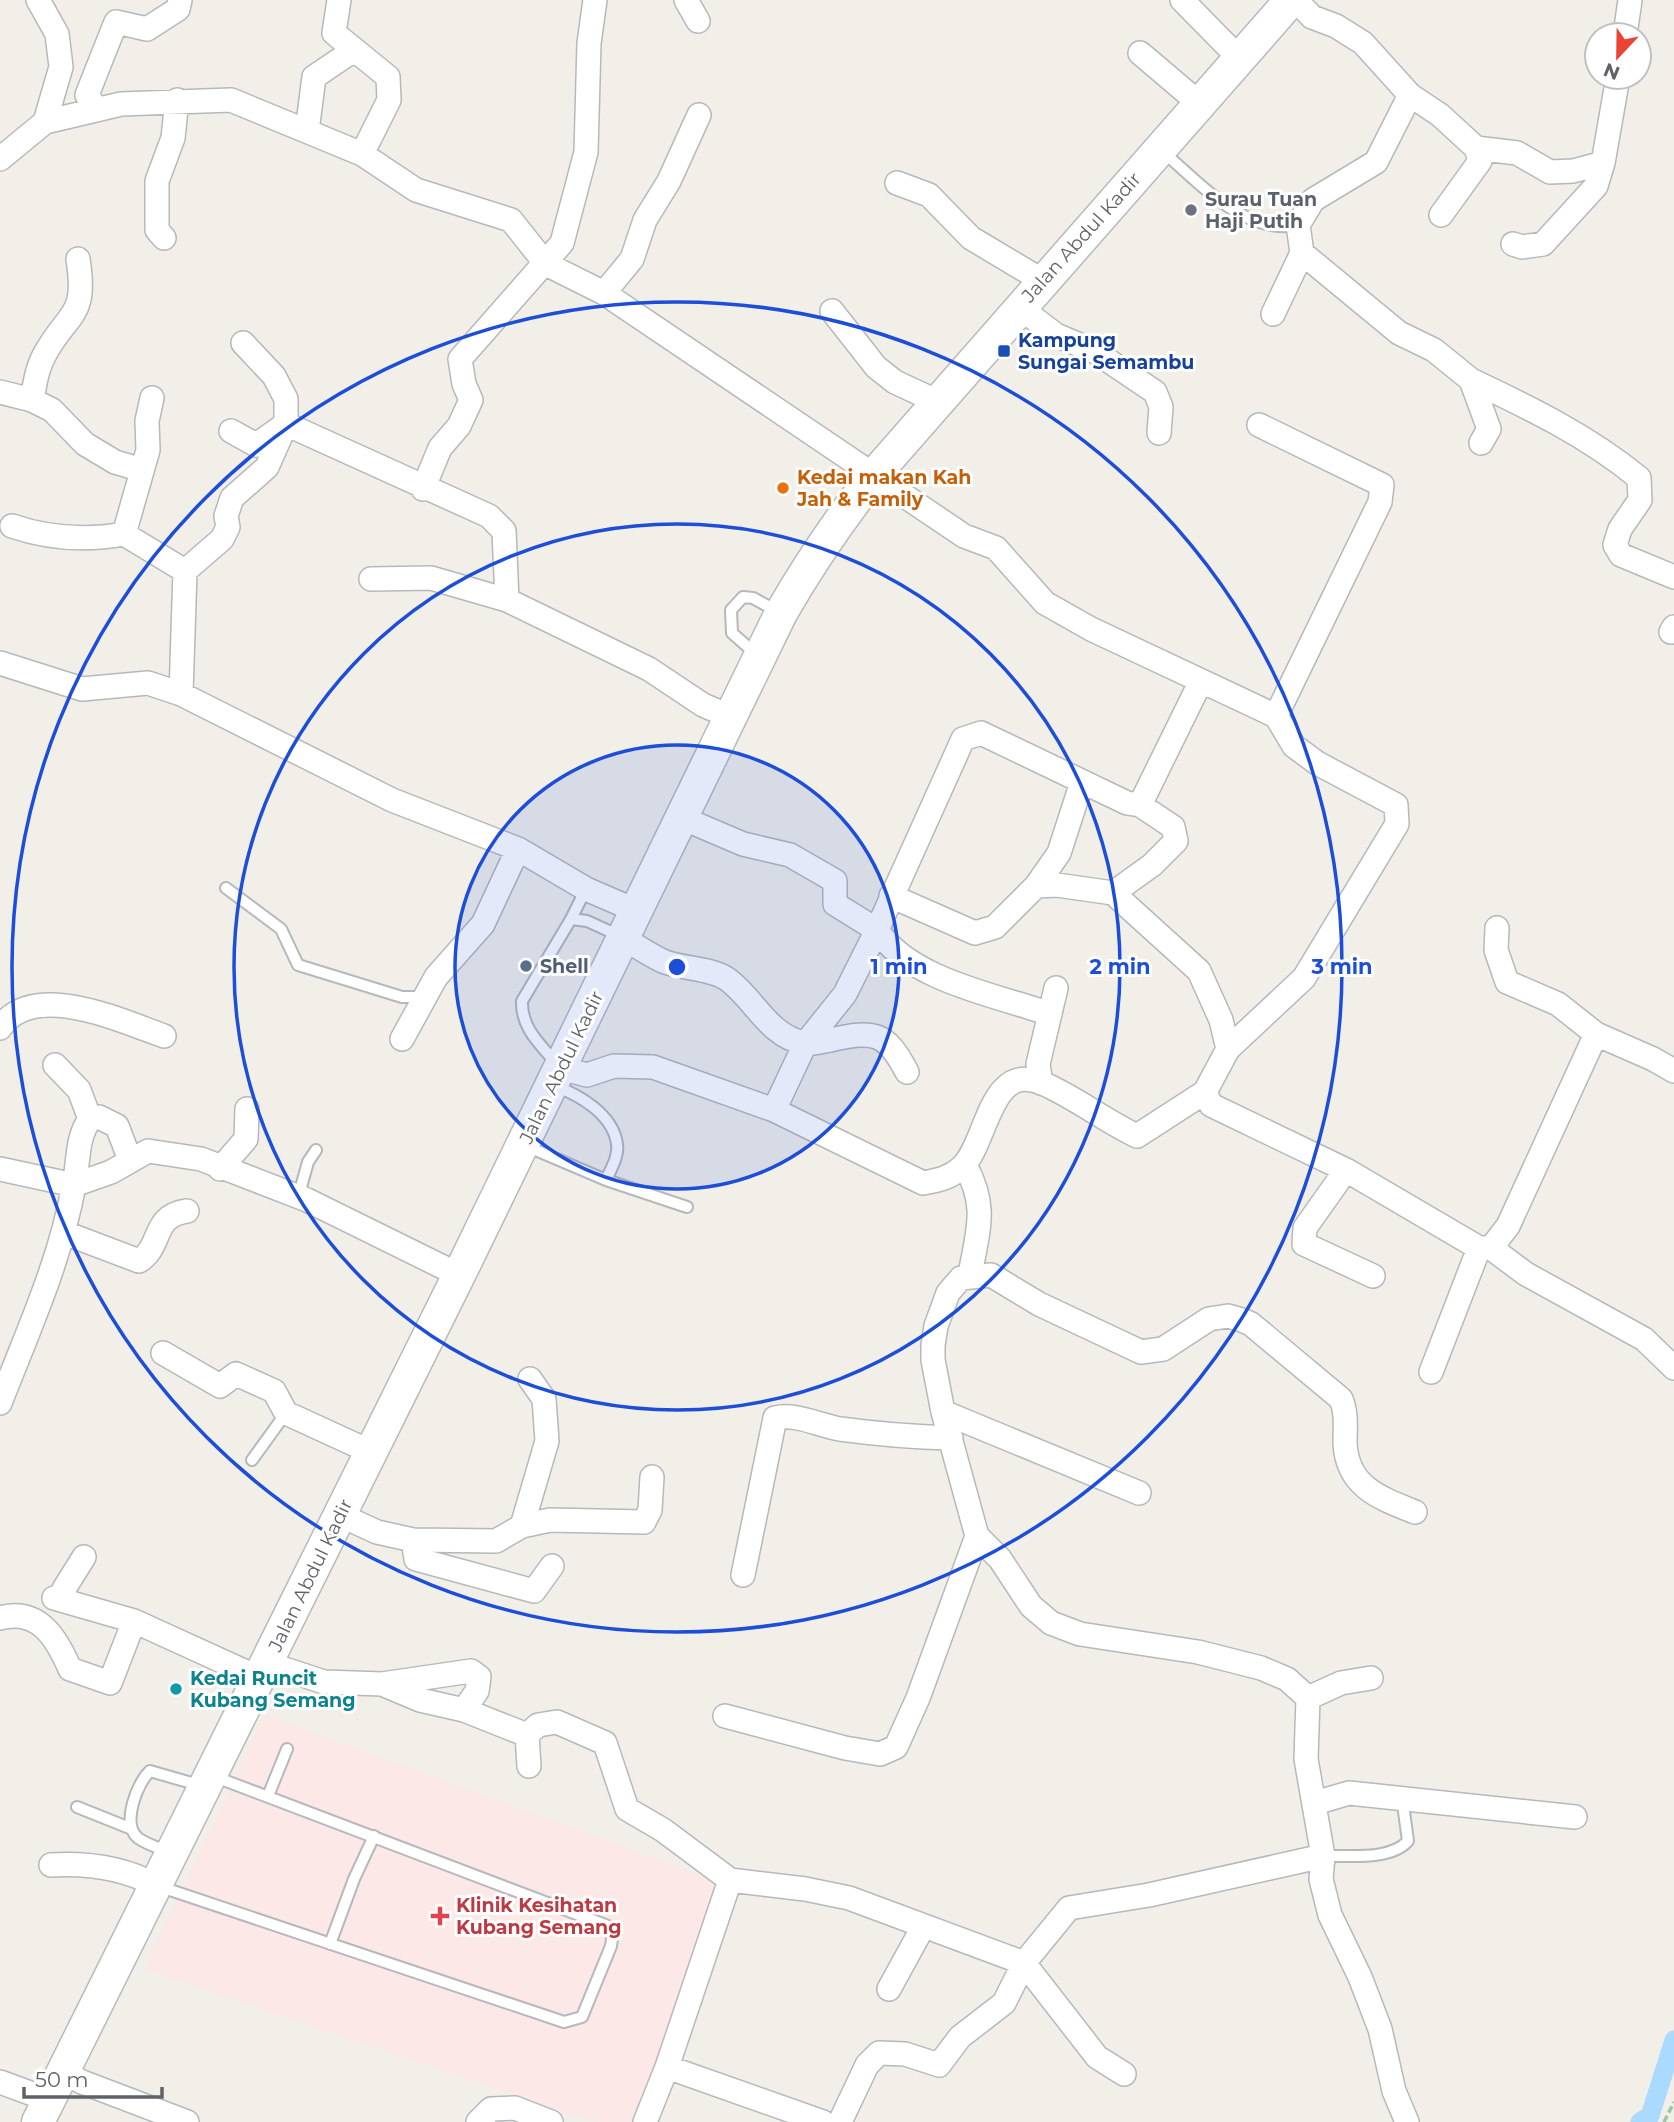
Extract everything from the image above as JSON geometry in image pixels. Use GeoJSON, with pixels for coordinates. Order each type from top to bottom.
{"type":"FeatureCollection","features":[{"type":"Feature","properties":{"kind":"main road","name":"Jalan Abdul Kadir"},"geometry":{"type":"LineString","coordinates":[[50,2098],[459,1275],[780,613],[826,538],[936,401],[1294,0]]}},
{"type":"Feature","properties":{"kind":"street"},"geometry":{"type":"LineString","coordinates":[[92,102],[116,22],[147,29],[178,9],[180,0]]}},
{"type":"Feature","properties":{"kind":"street"},"geometry":{"type":"LineString","coordinates":[[339,0],[334,33],[388,77],[389,100],[362,154]]}},
{"type":"Feature","properties":{"kind":"street"},"geometry":{"type":"LineString","coordinates":[[423,489],[440,448],[459,426],[471,400],[464,384],[460,359],[562,243],[586,152],[589,43],[595,0]]}},
{"type":"Feature","properties":{"kind":"street"},"geometry":{"type":"LineString","coordinates":[[686,0],[698,21]]}},
{"type":"Feature","properties":{"kind":"street"},"geometry":{"type":"LineString","coordinates":[[1182,0],[1240,59]]}},
{"type":"Feature","properties":{"kind":"street"},"geometry":{"type":"LineString","coordinates":[[1294,0],[1312,17],[1336,26],[1363,43],[1410,95],[1440,115],[1476,148],[1480,161],[1441,215]]}},
{"type":"Feature","properties":{"kind":"street"},"geometry":{"type":"LineString","coordinates":[[1627,21],[1630,0]]}},
{"type":"Feature","properties":{"kind":"street"},"geometry":{"type":"LineString","coordinates":[[40,1],[57,34],[61,67],[45,122]]}},
{"type":"Feature","properties":{"kind":"street"},"geometry":{"type":"LineString","coordinates":[[307,131],[314,77],[354,50]]}},
{"type":"Feature","properties":{"kind":"street"},"geometry":{"type":"LineString","coordinates":[[1140,53],[1200,104]]}},
{"type":"Feature","properties":{"kind":"street"},"geometry":{"type":"LineString","coordinates":[[61,67],[92,102]]}},
{"type":"Feature","properties":{"kind":"street"},"geometry":{"type":"LineString","coordinates":[[1513,244],[1522,247],[1543,244],[1596,186],[1603,163],[1616,91]]}},
{"type":"Feature","properties":{"kind":"street"},"geometry":{"type":"LineString","coordinates":[[1273,314],[1302,253],[1298,225],[1313,200],[1376,162],[1410,95]]}},
{"type":"Feature","properties":{"kind":"street"},"geometry":{"type":"LineString","coordinates":[[164,238],[157,230],[157,181],[173,138],[177,100]]}},
{"type":"Feature","properties":{"kind":"street"},"geometry":{"type":"LineString","coordinates":[[0,159],[45,122],[92,102],[121,104],[231,100],[362,154],[416,190],[511,220],[545,264],[604,293],[964,536],[996,548],[1045,603],[1091,629],[1276,716],[1294,746],[1317,763],[1396,805],[1397,824],[1304,978],[1228,1049],[1205,1092],[1137,1136],[1041,1083],[1023,1079],[1002,1089],[965,1165],[946,1180],[923,1183],[774,1110],[653,1067],[614,1066],[587,1075],[556,1077]]}},
{"type":"Feature","properties":{"kind":"street"},"geometry":{"type":"LineString","coordinates":[[604,293],[632,259],[645,220],[669,181],[699,116]]}},
{"type":"Feature","properties":{"kind":"street"},"geometry":{"type":"LineString","coordinates":[[1476,148],[1517,153],[1550,172],[1573,171],[1603,163]]}},
{"type":"Feature","properties":{"kind":"street"},"geometry":{"type":"LineString","coordinates":[[897,183],[929,195],[971,237],[1043,281]]}},
{"type":"Feature","properties":{"kind":"street"},"geometry":{"type":"LineString","coordinates":[[1302,253],[1399,333],[1434,351],[1471,380],[1568,428],[1612,456],[1639,478],[1640,500],[1620,529],[1615,545],[1621,555],[1674,577]]}},
{"type":"Feature","properties":{"kind":"street"},"geometry":{"type":"LineString","coordinates":[[32,400],[38,370],[46,351],[78,307],[82,285],[78,259]]}},
{"type":"Feature","properties":{"kind":"street"},"geometry":{"type":"LineString","coordinates":[[1019,307],[1056,335],[1094,351],[1155,392],[1161,407],[1159,433]]}},
{"type":"Feature","properties":{"kind":"street"},"geometry":{"type":"LineString","coordinates":[[832,311],[876,366],[895,382],[936,401]]}},
{"type":"Feature","properties":{"kind":"street"},"geometry":{"type":"LineString","coordinates":[[181,694],[185,572],[222,539],[228,527],[226,516],[232,498],[267,467],[286,424],[286,399],[280,387],[243,344]]}},
{"type":"Feature","properties":{"kind":"street"},"geometry":{"type":"LineString","coordinates":[[1471,380],[1489,429],[1481,443]]}},
{"type":"Feature","properties":{"kind":"street"},"geometry":{"type":"LineString","coordinates":[[0,392],[32,400],[52,410],[85,444],[101,455],[142,470]]}},
{"type":"Feature","properties":{"kind":"street"},"geometry":{"type":"LineString","coordinates":[[124,534],[148,450],[147,421],[152,398]]}},
{"type":"Feature","properties":{"kind":"street"},"geometry":{"type":"LineString","coordinates":[[286,424],[423,489],[489,516],[504,531],[507,600]]}},
{"type":"Feature","properties":{"kind":"street"},"geometry":{"type":"LineString","coordinates":[[231,431],[256,445],[286,424]]}},
{"type":"Feature","properties":{"kind":"street"},"geometry":{"type":"LineString","coordinates":[[1259,425],[1381,485],[1380,502],[1276,716]]}},
{"type":"Feature","properties":{"kind":"street"},"geometry":{"type":"LineString","coordinates":[[12,526],[42,536],[93,539],[124,534],[185,572]]}},
{"type":"Feature","properties":{"kind":"street"},"geometry":{"type":"LineString","coordinates":[[371,579],[431,578],[507,600],[649,668],[703,705],[731,717]]}},
{"type":"Feature","properties":{"kind":"street"},"geometry":{"type":"LineString","coordinates":[[0,663],[82,689],[148,683],[181,694],[392,800],[518,849],[586,888],[630,924],[666,962],[725,977],[749,998],[763,1019],[785,1036],[805,1044],[853,1034],[880,1037],[893,1045],[908,1072]]}},
{"type":"Feature","properties":{"kind":"street"},"geometry":{"type":"LineString","coordinates":[[1140,805],[1201,681]]}},
{"type":"Feature","properties":{"kind":"street"},"geometry":{"type":"LineString","coordinates":[[774,1110],[805,1044],[845,994],[877,930],[963,739],[981,733],[1127,803],[1140,805],[1173,827],[1176,841],[1152,865],[1113,894]]}},
{"type":"Feature","properties":{"kind":"street"},"geometry":{"type":"LineString","coordinates":[[891,896],[975,933],[995,927],[1035,886],[1059,853],[1082,782]]}},
{"type":"Feature","properties":{"kind":"street"},"geometry":{"type":"LineString","coordinates":[[682,818],[743,844],[790,855],[835,881],[835,904],[877,930],[887,945],[921,970],[1050,1014]]}},
{"type":"Feature","properties":{"kind":"street"},"geometry":{"type":"LineString","coordinates":[[401,1039],[436,977],[483,924],[518,849]]}},
{"type":"Feature","properties":{"kind":"street"},"geometry":{"type":"LineString","coordinates":[[1035,886],[1058,885],[1113,894],[1199,971],[1221,1020],[1228,1049]]}},
{"type":"Feature","properties":{"kind":"street"},"geometry":{"type":"LineString","coordinates":[[1497,928],[1496,950],[1507,982],[1558,1004],[1596,1034],[1674,1071]]}},
{"type":"Feature","properties":{"kind":"street"},"geometry":{"type":"LineString","coordinates":[[1041,1083],[1038,1064],[1056,988]]}},
{"type":"Feature","properties":{"kind":"street"},"geometry":{"type":"LineString","coordinates":[[0,1028],[8,1016],[40,1005],[82,1008],[164,1036]]}},
{"type":"Feature","properties":{"kind":"street"},"geometry":{"type":"LineString","coordinates":[[1431,1372],[1485,1248],[1508,1226],[1596,1034]]}},
{"type":"Feature","properties":{"kind":"street"},"geometry":{"type":"LineString","coordinates":[[55,1065],[79,1090],[90,1119]]}},
{"type":"Feature","properties":{"kind":"street"},"geometry":{"type":"LineString","coordinates":[[1205,1092],[1211,1105],[1346,1170],[1644,1339],[1674,1368]]}},
{"type":"Feature","properties":{"kind":"street"},"geometry":{"type":"LineString","coordinates":[[220,1169],[246,1139],[247,1109]]}},
{"type":"Feature","properties":{"kind":"street"},"geometry":{"type":"LineString","coordinates":[[0,1404],[35,1318],[65,1233],[80,1132],[90,1119],[99,1117],[117,1126],[130,1160]]}},
{"type":"Feature","properties":{"kind":"street"},"geometry":{"type":"LineString","coordinates":[[0,1168],[74,1185],[111,1172],[148,1151],[201,1159],[220,1169],[307,1200],[459,1275]]}},
{"type":"Feature","properties":{"kind":"street"},"geometry":{"type":"LineString","coordinates":[[965,1165],[977,1188],[980,1206],[970,1275]]}},
{"type":"Feature","properties":{"kind":"street"},"geometry":{"type":"LineString","coordinates":[[1346,1170],[1305,1228],[1304,1244],[1373,1276]]}},
{"type":"Feature","properties":{"kind":"street"},"geometry":{"type":"LineString","coordinates":[[65,1233],[139,1261],[149,1255],[162,1223],[175,1213],[187,1211]]}},
{"type":"Feature","properties":{"kind":"street"},"geometry":{"type":"LineString","coordinates":[[1407,2122],[1394,2091],[1380,2029],[1360,1977],[1330,1915],[1321,1879],[1323,1856],[1306,1759],[1308,1698],[1287,1679],[1261,1668],[1198,1652],[1080,1634],[1051,1623],[1031,1606],[1000,1559],[977,1536],[943,1412],[933,1360],[936,1326],[948,1293],[961,1278],[991,1275],[1039,1304],[1141,1352],[1163,1349],[1184,1333],[1219,1317],[1251,1324],[1341,1399],[1346,1415],[1346,1453],[1356,1480],[1364,1489],[1415,1512]]}},
{"type":"Feature","properties":{"kind":"street"},"geometry":{"type":"LineString","coordinates":[[163,1353],[220,1386],[236,1374],[274,1391],[286,1413],[371,1452]]}},
{"type":"Feature","properties":{"kind":"street"},"geometry":{"type":"LineString","coordinates":[[522,1526],[547,1441],[544,1399],[530,1378]]}},
{"type":"Feature","properties":{"kind":"street"},"geometry":{"type":"LineString","coordinates":[[943,1412],[1139,1493]]}},
{"type":"Feature","properties":{"kind":"street"},"geometry":{"type":"LineString","coordinates":[[743,1575],[775,1418],[785,1416],[835,1428],[891,1436],[951,1438]]}},
{"type":"Feature","properties":{"kind":"street"},"geometry":{"type":"LineString","coordinates":[[340,1515],[377,1532],[413,1540],[496,1541],[522,1526],[550,1520],[644,1522],[650,1510],[652,1478]]}},
{"type":"Feature","properties":{"kind":"street"},"geometry":{"type":"LineString","coordinates":[[726,1716],[856,1750],[880,1754],[896,1747],[918,1699],[977,1536]]}},
{"type":"Feature","properties":{"kind":"street"},"geometry":{"type":"LineString","coordinates":[[413,1540],[416,1559],[534,1591],[552,1566]]}},
{"type":"Feature","properties":{"kind":"street"},"geometry":{"type":"LineString","coordinates":[[84,1558],[60,1600],[134,1622],[262,1671],[324,1682],[382,1684],[471,1671],[479,1677],[477,1692],[464,1710]]}},
{"type":"Feature","properties":{"kind":"street"},"geometry":{"type":"LineString","coordinates":[[0,1618],[31,1617],[50,1631],[71,1669],[110,1683],[134,1622]]}},
{"type":"Feature","properties":{"kind":"street"},"geometry":{"type":"LineString","coordinates":[[1308,1698],[1341,1683],[1371,1678]]}},
{"type":"Feature","properties":{"kind":"street"},"geometry":{"type":"LineString","coordinates":[[382,1684],[420,1700],[464,1710],[527,1735]]}},
{"type":"Feature","properties":{"kind":"street"},"geometry":{"type":"LineString","coordinates":[[527,1735],[538,1726],[556,1722],[605,1743],[627,1809],[663,1830],[730,1880],[805,1889],[849,1898],[1024,1963],[1097,2057],[1125,2074]]}},
{"type":"Feature","properties":{"kind":"street"},"geometry":{"type":"LineString","coordinates":[[527,1735],[529,1766]]}},
{"type":"Feature","properties":{"kind":"street"},"geometry":{"type":"LineString","coordinates":[[1315,1803],[1349,1793],[1575,1817]]}},
{"type":"Feature","properties":{"kind":"street"},"geometry":{"type":"LineString","coordinates":[[840,2122],[867,2065],[879,2053],[905,2054],[939,2065],[960,2037],[1004,2003],[1024,1963],[1069,1908],[1149,1895],[1323,1856]]}},
{"type":"Feature","properties":{"kind":"street"},"geometry":{"type":"LineString","coordinates":[[51,1865],[73,1864],[132,1872],[155,1885]]}},
{"type":"Feature","properties":{"kind":"street"},"geometry":{"type":"LineString","coordinates":[[645,2122],[667,2067],[730,1880]]}},
{"type":"Feature","properties":{"kind":"street"},"geometry":{"type":"LineString","coordinates":[[889,1989],[923,1927]]}},
{"type":"Feature","properties":{"kind":"street"},"geometry":{"type":"LineString","coordinates":[[667,2067],[823,2122]]}},
{"type":"Feature","properties":{"kind":"street"},"geometry":{"type":"LineString","coordinates":[[0,2081],[50,2098],[90,2086],[187,2122]]}},
{"type":"Feature","properties":{"kind":"street"},"geometry":{"type":"LineString","coordinates":[[478,2122],[491,2109],[515,2108],[551,2122]]}},
{"type":"Feature","properties":{"kind":"lane"},"geometry":{"type":"LineString","coordinates":[[1160,149],[1229,208],[1278,229],[1298,225]]}},
{"type":"Feature","properties":{"kind":"lane"},"geometry":{"type":"LineString","coordinates":[[760,656],[732,633],[731,610],[736,601],[743,597],[753,598],[780,613]]}},
{"type":"Feature","properties":{"kind":"lane"},"geometry":{"type":"LineString","coordinates":[[226,888],[281,929],[298,965],[402,997],[424,997]]}},
{"type":"Feature","properties":{"kind":"lane"},"geometry":{"type":"LineString","coordinates":[[586,888],[522,1002],[522,1017],[556,1077],[581,1096],[603,1118],[614,1135],[616,1157],[606,1180]]}},
{"type":"Feature","properties":{"kind":"lane"},"geometry":{"type":"LineString","coordinates":[[571,919],[630,924]]}},
{"type":"Feature","properties":{"kind":"lane"},"geometry":{"type":"LineString","coordinates":[[523,1144],[606,1180],[687,1207]]}},
{"type":"Feature","properties":{"kind":"lane"},"geometry":{"type":"LineString","coordinates":[[307,1200],[301,1186],[308,1162],[316,1150]]}},
{"type":"Feature","properties":{"kind":"lane"},"geometry":{"type":"LineString","coordinates":[[252,1460],[286,1413]]}},
{"type":"Feature","properties":{"kind":"lane"},"geometry":{"type":"LineString","coordinates":[[268,1796],[286,1749]]}},
{"type":"Feature","properties":{"kind":"lane"},"geometry":{"type":"LineString","coordinates":[[155,1885],[564,2022],[582,2017],[611,1945],[613,1933],[608,1926],[374,1836],[268,1796],[208,1781],[150,1771],[145,1776],[131,1810],[132,1829],[138,1838],[171,1853]]}},
{"type":"Feature","properties":{"kind":"lane"},"geometry":{"type":"LineString","coordinates":[[1323,1856],[1380,1854],[1402,1848],[1408,1841],[1402,1797]]}},
{"type":"Feature","properties":{"kind":"lane"},"geometry":{"type":"LineString","coordinates":[[77,1807],[132,1829]]}},
{"type":"Feature","properties":{"kind":"lane"},"geometry":{"type":"LineString","coordinates":[[330,1944],[354,1879],[374,1836]]}},
{"type":"Feature","properties":{"kind":"path"},"geometry":{"type":"LineString","coordinates":[[1664,2122],[1674,2102]]}},
{"type":"Feature","properties":{"kind":"shaded area","name":"Klinik Kesihatan Kubang Semang"},"geometry":{"type":"Polygon","coordinates":[[[265,1715],[716,1881],[704,1952],[638,2122],[595,2122],[144,1969],[265,1715]]]}},
{"type":"Feature","properties":{"kind":"waterway"},"geometry":{"type":"LineString","coordinates":[[1640,2122],[1650,2116],[1674,2040]]}},
{"type":"Feature","properties":{"kind":"place","name":"Surau Tuan Haji Putih"},"geometry":{"type":"Point","coordinates":[1191,210]}},
{"type":"Feature","properties":{"kind":"place","name":"Kampung Sungai Semambu"},"geometry":{"type":"Point","coordinates":[1004,351]}},
{"type":"Feature","properties":{"kind":"place","name":"Kedai makan Kah Jah & Family"},"geometry":{"type":"Point","coordinates":[783,488]}},
{"type":"Feature","properties":{"kind":"place","name":"Shell"},"geometry":{"type":"Point","coordinates":[526,966]}},
{"type":"Feature","properties":{"kind":"place","name":"Kedai Runcit Kubang Semang"},"geometry":{"type":"Point","coordinates":[176,1689]}},
{"type":"Feature","properties":{"kind":"place","name":"Klinik Kesihatan Kubang Semang"},"geometry":{"type":"Point","coordinates":[440,1916]}}]}
